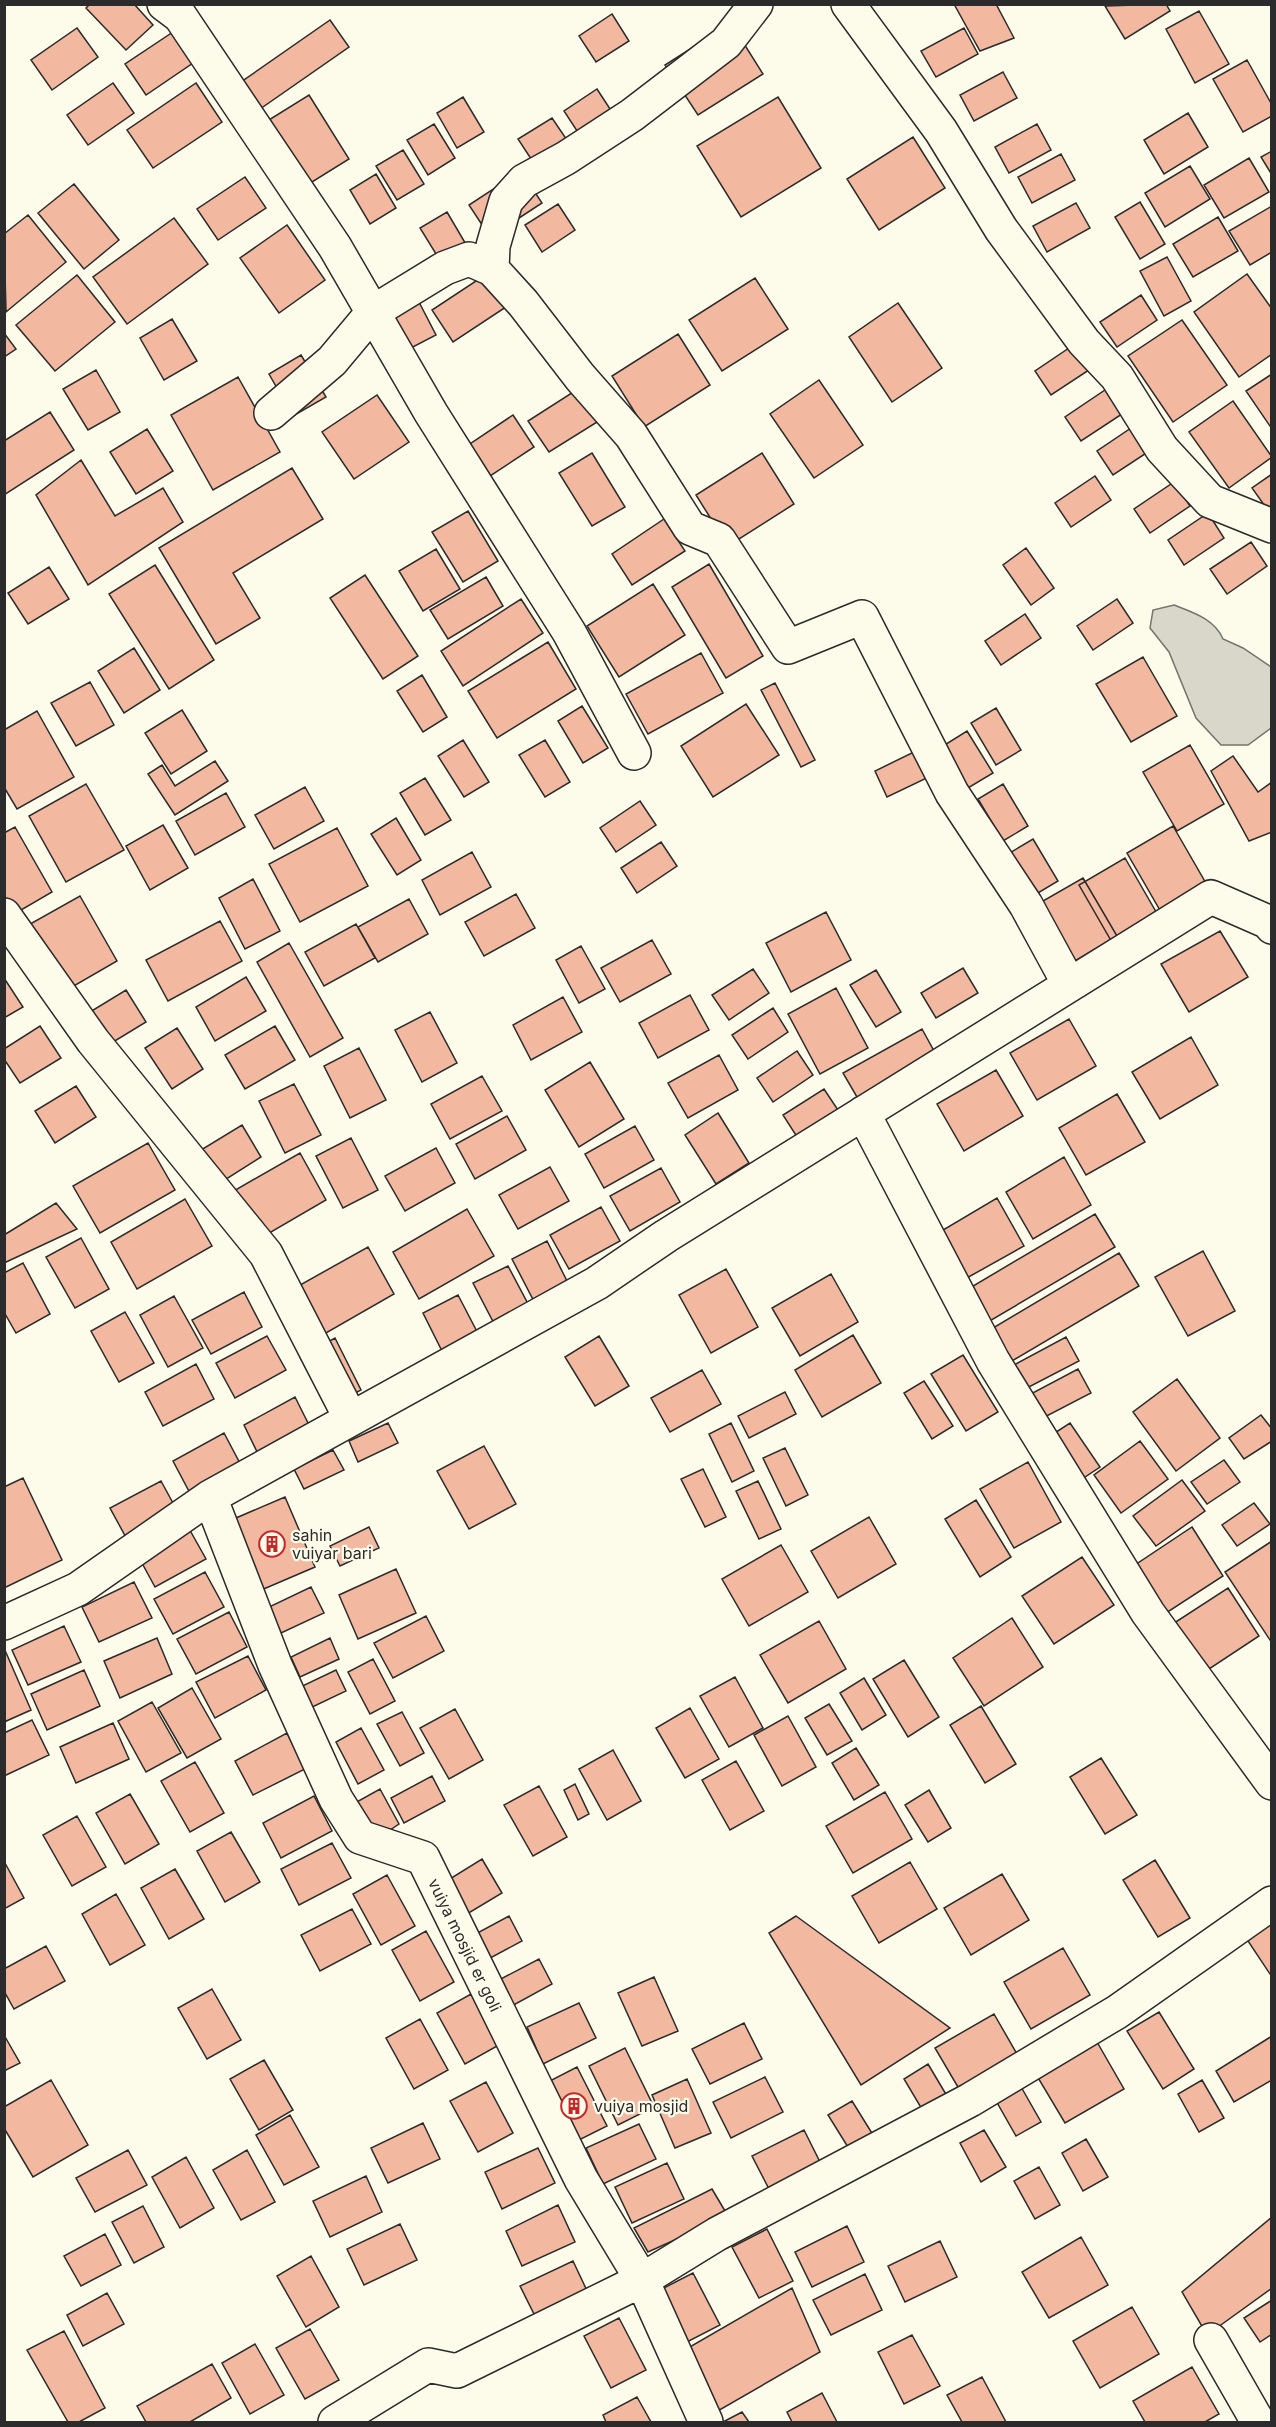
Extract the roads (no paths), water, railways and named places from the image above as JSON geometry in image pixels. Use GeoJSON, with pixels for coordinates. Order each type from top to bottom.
{"type":"FeatureCollection","features":[{"type":"Feature","properties":{"kind":"street"},"geometry":{"type":"LineString","coordinates":[[164,4],[180,16],[240,102],[335,247],[431,413],[569,632],[634,753]]}},
{"type":"Feature","properties":{"kind":"street"},"geometry":{"type":"LineString","coordinates":[[492,269],[493,246],[506,201],[524,180],[566,158],[632,115],[726,43],[756,4]]}},
{"type":"Feature","properties":{"kind":"street"},"geometry":{"type":"LineString","coordinates":[[848,4],[941,131],[1000,229],[1084,342],[1117,377],[1162,449],[1210,501],[1272,526]]}},
{"type":"Feature","properties":{"kind":"street"},"geometry":{"type":"LineString","coordinates":[[272,413],[332,361],[374,312],[453,265],[469,259],[492,269],[523,303],[580,377],[631,435],[690,528],[719,540],[788,647],[862,617],[952,793],[1026,905],[1069,984]]}},
{"type":"Feature","properties":{"kind":"street"},"geometry":{"type":"LineString","coordinates":[[4,1623],[78,1589],[210,1497],[597,1283],[666,1236],[1211,897],[1270,923]]}},
{"type":"Feature","properties":{"kind":"street"},"geometry":{"type":"LineString","coordinates":[[4,915],[93,1041],[266,1254],[351,1419]]}},
{"type":"Feature","properties":{"kind":"street"},"geometry":{"type":"LineString","coordinates":[[863,1113],[993,1361],[1148,1613],[1272,1783]]}},
{"type":"Feature","properties":{"kind":"street","name":"vuiya mosjid er goli"},"geometry":{"type":"LineString","coordinates":[[210,1497],[275,1665],[336,1799],[360,1837],[423,1858],[581,2179],[642,2280],[706,2422]]}},
{"type":"Feature","properties":{"kind":"street"},"geometry":{"type":"LineString","coordinates":[[334,2422],[428,2365],[457,2371],[642,2280],[717,2234],[970,2100],[1117,2012],[1272,1903]]}},
{"type":"Feature","properties":{"kind":"street"},"geometry":{"type":"LineString","coordinates":[[1211,2340],[1258,2422]]}},
{"type":"Feature","properties":{"kind":"place","name":"sahin vuiyar bari"},"geometry":{"type":"Point","coordinates":[272,1544]}},
{"type":"Feature","properties":{"kind":"place","name":"vuiya mosjid"},"geometry":{"type":"Point","coordinates":[574,2106]}}]}
